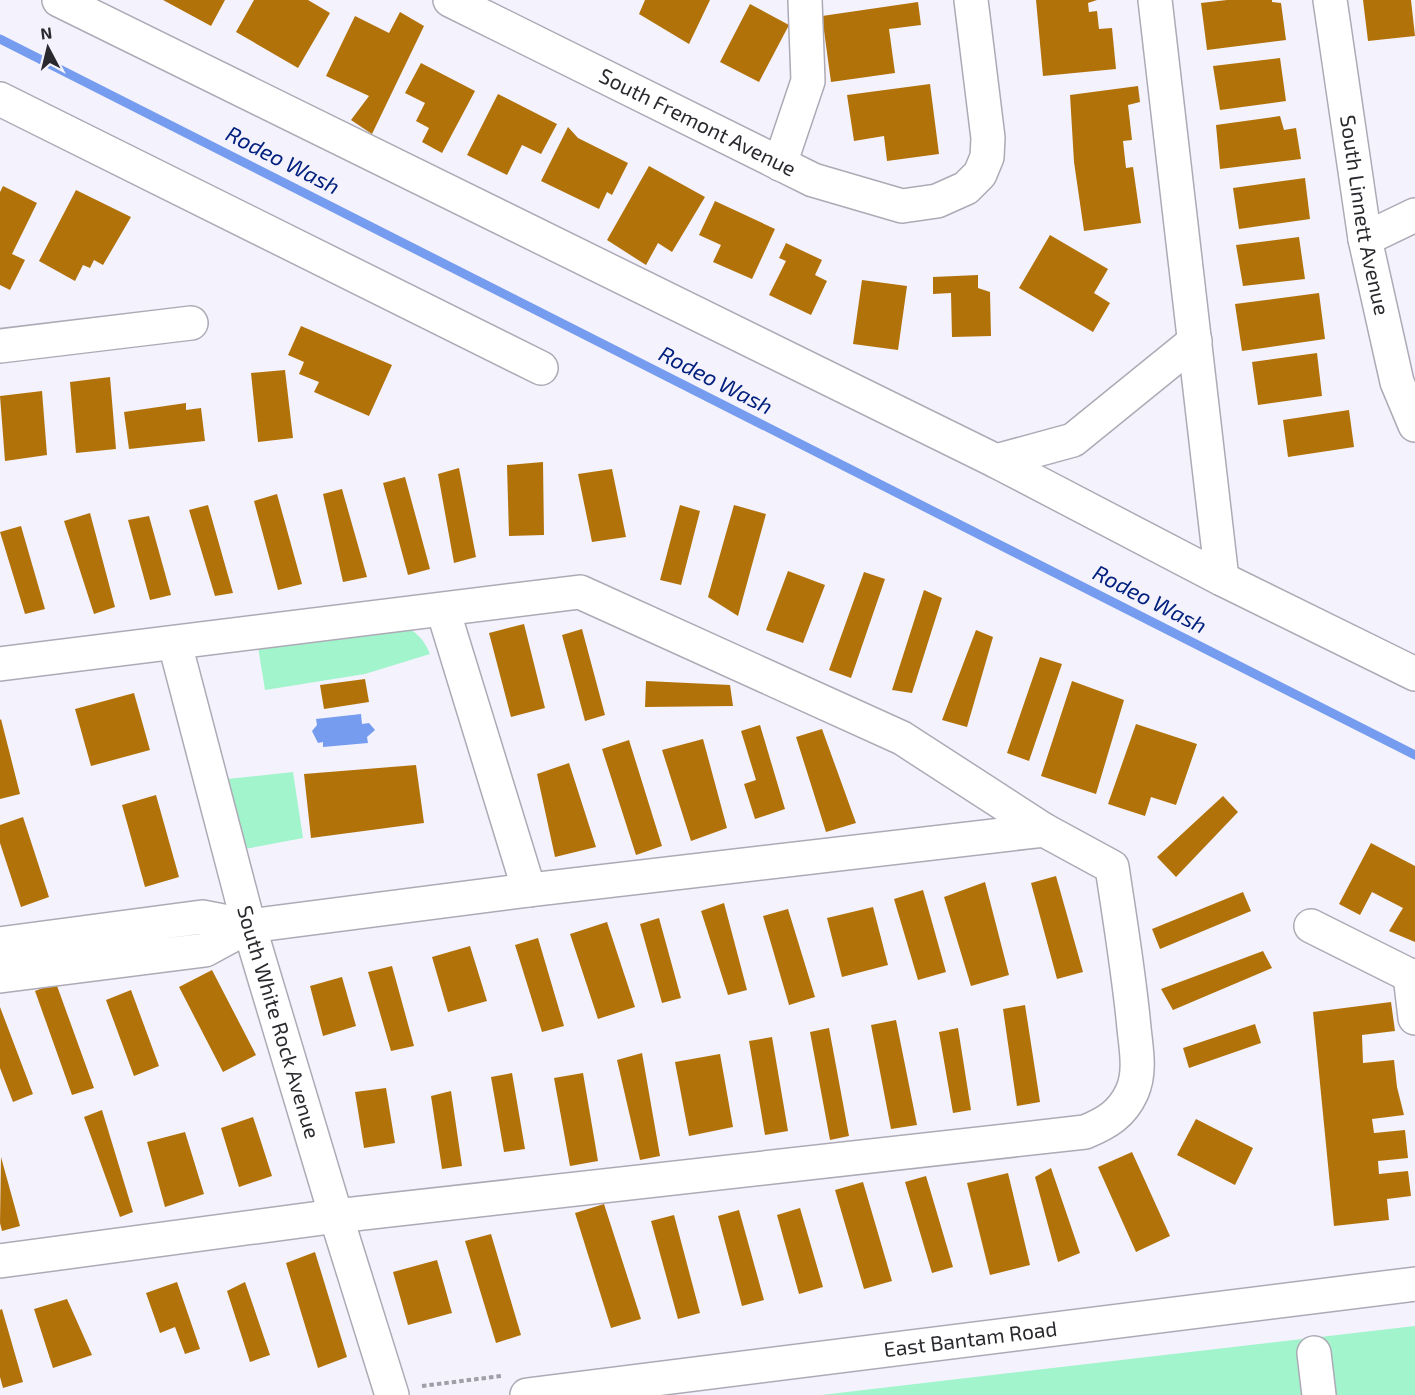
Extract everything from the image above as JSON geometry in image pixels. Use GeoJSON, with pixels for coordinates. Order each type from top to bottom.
{"type":"FeatureCollection","features":[{"type":"Feature","properties":{"kind":"street"},"geometry":{"type":"LineString","coordinates":[[59,0],[996,461],[1222,579],[1415,674]]}},
{"type":"Feature","properties":{"kind":"street","name":"South Fremont Avenue"},"geometry":{"type":"LineString","coordinates":[[450,0],[813,180],[902,206],[923,204],[971,190],[987,157],[988,138],[971,0]]}},
{"type":"Feature","properties":{"kind":"street"},"geometry":{"type":"LineString","coordinates":[[780,164],[808,81],[805,0]]}},
{"type":"Feature","properties":{"kind":"street"},"geometry":{"type":"LineString","coordinates":[[1155,0],[1222,579]]}},
{"type":"Feature","properties":{"kind":"street","name":"South Linnett Avenue"},"geometry":{"type":"LineString","coordinates":[[1330,0],[1365,239],[1397,382],[1415,425]]}},
{"type":"Feature","properties":{"kind":"street"},"geometry":{"type":"LineString","coordinates":[[0,99],[541,368]]}},
{"type":"Feature","properties":{"kind":"street"},"geometry":{"type":"LineString","coordinates":[[1365,239],[1415,215]]}},
{"type":"Feature","properties":{"kind":"street"},"geometry":{"type":"LineString","coordinates":[[0,346],[191,323]]}},
{"type":"Feature","properties":{"kind":"street"},"geometry":{"type":"LineString","coordinates":[[996,461],[1073,440],[1195,341]]}},
{"type":"Feature","properties":{"kind":"street"},"geometry":{"type":"LineString","coordinates":[[0,664],[580,592],[902,738],[1044,830],[1112,867],[1131,992],[1137,1068],[1134,1089],[1119,1114],[1085,1132],[336,1216],[0,1261]]}},
{"type":"Feature","properties":{"kind":"street"},"geometry":{"type":"LineString","coordinates":[[442,610],[529,890]]}},
{"type":"Feature","properties":{"kind":"street","name":"South White Rock Avenue"},"geometry":{"type":"LineString","coordinates":[[175,644],[249,926],[392,1395]]}},
{"type":"Feature","properties":{"kind":"street"},"geometry":{"type":"LineString","coordinates":[[0,944],[202,917],[249,926],[529,890],[1044,830]]}},
{"type":"Feature","properties":{"kind":"street"},"geometry":{"type":"LineString","coordinates":[[0,976],[205,950],[249,926]]}},
{"type":"Feature","properties":{"kind":"street"},"geometry":{"type":"LineString","coordinates":[[1311,926],[1412,977],[1415,1018]]}},
{"type":"Feature","properties":{"kind":"street","name":"East Bantam Road"},"geometry":{"type":"LineString","coordinates":[[527,1395],[1415,1284]]}},
{"type":"Feature","properties":{"kind":"street"},"geometry":{"type":"LineString","coordinates":[[1314,1353],[1319,1395]]}},
{"type":"Feature","properties":{"kind":"green space"},"geometry":{"type":"Polygon","coordinates":[[[401,625],[419,636],[430,654],[365,674],[265,690],[257,641],[401,625]]]}},
{"type":"Feature","properties":{"kind":"green space"},"geometry":{"type":"Polygon","coordinates":[[[293,772],[303,838],[245,849],[227,779],[293,772]]]}},
{"type":"Feature","properties":{"kind":"green space"},"geometry":{"type":"Polygon","coordinates":[[[1415,1326],[1415,1395],[821,1395],[1415,1326]]]}},
{"type":"Feature","properties":{"kind":"water"},"geometry":{"type":"Polygon","coordinates":[[[361,714],[362,724],[369,723],[375,730],[367,737],[368,743],[323,747],[323,742],[318,743],[312,731],[317,725],[316,719],[361,714]]]}},
{"type":"Feature","properties":{"kind":"building"},"geometry":{"type":"Polygon","coordinates":[[[163,0],[225,0],[211,26],[163,0]]]}},
{"type":"Feature","properties":{"kind":"building"},"geometry":{"type":"Polygon","coordinates":[[[254,0],[308,0],[330,13],[298,68],[236,32],[254,0]]]}},
{"type":"Feature","properties":{"kind":"building"},"geometry":{"type":"Polygon","coordinates":[[[645,0],[710,0],[689,44],[639,14],[645,0]]]}},
{"type":"Feature","properties":{"kind":"building"},"geometry":{"type":"Polygon","coordinates":[[[1036,0],[1097,0],[1088,3],[1089,12],[1097,11],[1099,29],[1112,28],[1116,69],[1043,76],[1036,0]]]}},
{"type":"Feature","properties":{"kind":"building"},"geometry":{"type":"Polygon","coordinates":[[[1227,0],[1272,0],[1272,2],[1281,3],[1286,40],[1207,50],[1201,3],[1227,0]]]}},
{"type":"Feature","properties":{"kind":"building"},"geometry":{"type":"Polygon","coordinates":[[[1363,0],[1411,0],[1415,36],[1368,41],[1363,0]]]}},
{"type":"Feature","properties":{"kind":"building"},"geometry":{"type":"Polygon","coordinates":[[[918,2],[921,25],[889,29],[895,73],[831,82],[822,16],[918,2]]]}},
{"type":"Feature","properties":{"kind":"building"},"geometry":{"type":"Polygon","coordinates":[[[750,4],[789,25],[759,82],[720,62],[750,4]]]}},
{"type":"Feature","properties":{"kind":"building"},"geometry":{"type":"Polygon","coordinates":[[[400,12],[424,26],[372,134],[351,120],[369,96],[326,76],[355,16],[389,33],[400,12]]]}},
{"type":"Feature","properties":{"kind":"building"},"geometry":{"type":"Polygon","coordinates":[[[1280,58],[1286,101],[1220,110],[1213,66],[1280,58]]]}},
{"type":"Feature","properties":{"kind":"building"},"geometry":{"type":"Polygon","coordinates":[[[421,63],[475,91],[442,153],[422,142],[429,128],[416,121],[425,103],[405,93],[421,63]]]}},
{"type":"Feature","properties":{"kind":"building"},"geometry":{"type":"Polygon","coordinates":[[[930,84],[939,154],[887,161],[884,136],[854,141],[847,95],[930,84]]]}},
{"type":"Feature","properties":{"kind":"building"},"geometry":{"type":"Polygon","coordinates":[[[1138,86],[1140,102],[1128,105],[1132,140],[1123,141],[1126,168],[1133,167],[1141,223],[1084,231],[1074,162],[1070,95],[1138,86]]]}},
{"type":"Feature","properties":{"kind":"building"},"geometry":{"type":"Polygon","coordinates":[[[498,94],[557,124],[541,154],[522,145],[507,175],[467,155],[498,94]]]}},
{"type":"Feature","properties":{"kind":"building"},"geometry":{"type":"Polygon","coordinates":[[[1280,116],[1284,130],[1296,128],[1301,159],[1220,169],[1216,125],[1280,116]]]}},
{"type":"Feature","properties":{"kind":"building"},"geometry":{"type":"Polygon","coordinates":[[[568,127],[578,138],[628,163],[612,195],[607,192],[599,209],[541,181],[568,127]]]}},
{"type":"Feature","properties":{"kind":"building"},"geometry":{"type":"Polygon","coordinates":[[[649,166],[705,197],[672,252],[658,243],[646,265],[607,240],[649,166]]]}},
{"type":"Feature","properties":{"kind":"building"},"geometry":{"type":"Polygon","coordinates":[[[1305,178],[1310,219],[1239,229],[1233,188],[1305,178]]]}},
{"type":"Feature","properties":{"kind":"building"},"geometry":{"type":"Polygon","coordinates":[[[3,186],[37,203],[12,254],[25,260],[10,290],[0,285],[0,192],[3,186]]]}},
{"type":"Feature","properties":{"kind":"building"},"geometry":{"type":"Polygon","coordinates":[[[76,190],[131,217],[103,265],[94,260],[90,268],[83,265],[75,281],[39,261],[76,190]]]}},
{"type":"Feature","properties":{"kind":"building"},"geometry":{"type":"Polygon","coordinates":[[[715,201],[775,229],[752,279],[713,262],[721,245],[699,235],[715,201]]]}},
{"type":"Feature","properties":{"kind":"building"},"geometry":{"type":"Polygon","coordinates":[[[1050,235],[1108,269],[1094,293],[1110,303],[1093,332],[1019,288],[1050,235]]]}},
{"type":"Feature","properties":{"kind":"building"},"geometry":{"type":"Polygon","coordinates":[[[1299,237],[1305,279],[1243,286],[1236,245],[1299,237]]]}},
{"type":"Feature","properties":{"kind":"building"},"geometry":{"type":"Polygon","coordinates":[[[786,243],[822,260],[815,275],[827,281],[811,315],[769,295],[786,261],[779,258],[786,243]]]}},
{"type":"Feature","properties":{"kind":"building"},"geometry":{"type":"Polygon","coordinates":[[[978,275],[978,288],[990,292],[991,336],[952,337],[951,293],[933,294],[933,277],[978,275]]]}},
{"type":"Feature","properties":{"kind":"building"},"geometry":{"type":"Polygon","coordinates":[[[862,280],[907,286],[898,350],[853,344],[862,280]]]}},
{"type":"Feature","properties":{"kind":"building"},"geometry":{"type":"Polygon","coordinates":[[[1319,293],[1325,339],[1242,351],[1235,304],[1319,293]]]}},
{"type":"Feature","properties":{"kind":"building"},"geometry":{"type":"Polygon","coordinates":[[[301,326],[392,365],[369,416],[314,392],[319,382],[299,374],[304,362],[288,355],[301,326]]]}},
{"type":"Feature","properties":{"kind":"building"},"geometry":{"type":"Polygon","coordinates":[[[1317,353],[1322,396],[1258,405],[1252,362],[1317,353]]]}},
{"type":"Feature","properties":{"kind":"building"},"geometry":{"type":"Polygon","coordinates":[[[285,370],[293,438],[258,442],[251,373],[285,370]]]}},
{"type":"Feature","properties":{"kind":"building"},"geometry":{"type":"Polygon","coordinates":[[[110,377],[116,449],[76,453],[70,382],[110,377]]]}},
{"type":"Feature","properties":{"kind":"building"},"geometry":{"type":"Polygon","coordinates":[[[42,391],[47,455],[5,461],[0,396],[42,391]]]}},
{"type":"Feature","properties":{"kind":"building"},"geometry":{"type":"Polygon","coordinates":[[[186,403],[186,410],[201,408],[205,441],[129,449],[124,412],[186,403]]]}},
{"type":"Feature","properties":{"kind":"building"},"geometry":{"type":"Polygon","coordinates":[[[1349,410],[1354,447],[1288,457],[1283,420],[1349,410]]]}},
{"type":"Feature","properties":{"kind":"building"},"geometry":{"type":"Polygon","coordinates":[[[543,462],[544,535],[509,536],[507,465],[543,462]]]}},
{"type":"Feature","properties":{"kind":"building"},"geometry":{"type":"Polygon","coordinates":[[[459,468],[476,557],[454,563],[438,474],[459,468]]]}},
{"type":"Feature","properties":{"kind":"building"},"geometry":{"type":"Polygon","coordinates":[[[612,469],[626,537],[592,542],[578,474],[612,469]]]}},
{"type":"Feature","properties":{"kind":"building"},"geometry":{"type":"Polygon","coordinates":[[[405,477],[430,569],[408,575],[383,483],[405,477]]]}},
{"type":"Feature","properties":{"kind":"building"},"geometry":{"type":"Polygon","coordinates":[[[342,489],[367,577],[343,582],[323,494],[342,489]]]}},
{"type":"Feature","properties":{"kind":"building"},"geometry":{"type":"Polygon","coordinates":[[[277,494],[302,584],[278,590],[254,501],[277,494]]]}},
{"type":"Feature","properties":{"kind":"building"},"geometry":{"type":"Polygon","coordinates":[[[208,505],[233,593],[215,596],[189,510],[208,505]]]}},
{"type":"Feature","properties":{"kind":"building"},"geometry":{"type":"Polygon","coordinates":[[[680,505],[700,511],[681,585],[660,580],[680,505]]]}},
{"type":"Feature","properties":{"kind":"building"},"geometry":{"type":"Polygon","coordinates":[[[734,505],[766,514],[738,616],[708,597],[734,505]]]}},
{"type":"Feature","properties":{"kind":"building"},"geometry":{"type":"Polygon","coordinates":[[[90,513],[115,607],[94,614],[64,521],[90,513]]]}},
{"type":"Feature","properties":{"kind":"building"},"geometry":{"type":"Polygon","coordinates":[[[149,516],[171,595],[150,600],[128,520],[149,516]]]}},
{"type":"Feature","properties":{"kind":"building"},"geometry":{"type":"Polygon","coordinates":[[[21,526],[45,609],[25,614],[0,532],[21,526]]]}},
{"type":"Feature","properties":{"kind":"building"},"geometry":{"type":"Polygon","coordinates":[[[788,571],[825,585],[803,643],[766,630],[788,571]]]}},
{"type":"Feature","properties":{"kind":"building"},"geometry":{"type":"Polygon","coordinates":[[[864,572],[885,579],[851,678],[829,670],[864,572]]]}},
{"type":"Feature","properties":{"kind":"building"},"geometry":{"type":"Polygon","coordinates":[[[924,590],[942,598],[912,693],[892,690],[924,590]]]}},
{"type":"Feature","properties":{"kind":"building"},"geometry":{"type":"Polygon","coordinates":[[[524,624],[545,708],[511,717],[489,633],[524,624]]]}},
{"type":"Feature","properties":{"kind":"building"},"geometry":{"type":"Polygon","coordinates":[[[582,629],[605,715],[585,721],[562,635],[582,629]]]}},
{"type":"Feature","properties":{"kind":"building"},"geometry":{"type":"Polygon","coordinates":[[[976,630],[993,637],[967,727],[942,720],[976,630]]]}},
{"type":"Feature","properties":{"kind":"building"},"geometry":{"type":"Polygon","coordinates":[[[1040,657],[1062,664],[1029,761],[1007,753],[1040,657]]]}},
{"type":"Feature","properties":{"kind":"building"},"geometry":{"type":"Polygon","coordinates":[[[365,679],[369,702],[324,709],[320,685],[365,679]]]}},
{"type":"Feature","properties":{"kind":"building"},"geometry":{"type":"Polygon","coordinates":[[[646,681],[730,685],[733,706],[645,707],[646,681]]]}},
{"type":"Feature","properties":{"kind":"building"},"geometry":{"type":"Polygon","coordinates":[[[1072,681],[1124,700],[1096,794],[1041,776],[1072,681]]]}},
{"type":"Feature","properties":{"kind":"building"},"geometry":{"type":"Polygon","coordinates":[[[134,693],[150,750],[91,766],[75,709],[134,693]]]}},
{"type":"Feature","properties":{"kind":"building"},"geometry":{"type":"Polygon","coordinates":[[[0,720],[20,794],[0,799],[0,720]]]}},
{"type":"Feature","properties":{"kind":"building"},"geometry":{"type":"Polygon","coordinates":[[[1136,724],[1197,744],[1176,805],[1151,797],[1145,816],[1108,804],[1136,724]]]}},
{"type":"Feature","properties":{"kind":"building"},"geometry":{"type":"Polygon","coordinates":[[[760,725],[785,809],[755,819],[744,784],[756,780],[741,731],[760,725]]]}},
{"type":"Feature","properties":{"kind":"building"},"geometry":{"type":"Polygon","coordinates":[[[822,729],[856,823],[826,832],[796,737],[822,729]]]}},
{"type":"Feature","properties":{"kind":"building"},"geometry":{"type":"Polygon","coordinates":[[[703,739],[727,828],[691,841],[662,750],[703,739]]]}},
{"type":"Feature","properties":{"kind":"building"},"geometry":{"type":"Polygon","coordinates":[[[629,740],[662,846],[636,855],[602,749],[629,740]]]}},
{"type":"Feature","properties":{"kind":"building"},"geometry":{"type":"Polygon","coordinates":[[[569,763],[596,847],[555,857],[537,774],[569,763]]]}},
{"type":"Feature","properties":{"kind":"building"},"geometry":{"type":"Polygon","coordinates":[[[416,765],[424,823],[311,838],[304,774],[416,765]]]}},
{"type":"Feature","properties":{"kind":"building"},"geometry":{"type":"Polygon","coordinates":[[[156,795],[179,877],[145,887],[122,805],[156,795]]]}},
{"type":"Feature","properties":{"kind":"building"},"geometry":{"type":"Polygon","coordinates":[[[1223,796],[1238,812],[1176,877],[1157,857],[1223,796]]]}},
{"type":"Feature","properties":{"kind":"building"},"geometry":{"type":"Polygon","coordinates":[[[23,817],[49,897],[21,907],[0,843],[0,825],[23,817]]]}},
{"type":"Feature","properties":{"kind":"building"},"geometry":{"type":"Polygon","coordinates":[[[1371,843],[1415,866],[1415,942],[1389,931],[1403,908],[1372,892],[1360,915],[1339,904],[1371,843]]]}},
{"type":"Feature","properties":{"kind":"building"},"geometry":{"type":"Polygon","coordinates":[[[1056,876],[1083,972],[1057,979],[1031,883],[1056,876]]]}},
{"type":"Feature","properties":{"kind":"building"},"geometry":{"type":"Polygon","coordinates":[[[985,882],[1009,975],[971,986],[944,897],[985,882]]]}},
{"type":"Feature","properties":{"kind":"building"},"geometry":{"type":"Polygon","coordinates":[[[923,890],[946,972],[918,980],[894,899],[923,890]]]}},
{"type":"Feature","properties":{"kind":"building"},"geometry":{"type":"Polygon","coordinates":[[[1243,892],[1251,911],[1160,949],[1152,929],[1243,892]]]}},
{"type":"Feature","properties":{"kind":"building"},"geometry":{"type":"Polygon","coordinates":[[[724,903],[747,990],[728,995],[701,911],[724,903]]]}},
{"type":"Feature","properties":{"kind":"building"},"geometry":{"type":"Polygon","coordinates":[[[873,907],[888,965],[842,977],[827,918],[873,907]]]}},
{"type":"Feature","properties":{"kind":"building"},"geometry":{"type":"Polygon","coordinates":[[[788,909],[815,997],[789,1005],[763,916],[788,909]]]}},
{"type":"Feature","properties":{"kind":"building"},"geometry":{"type":"Polygon","coordinates":[[[659,918],[681,998],[662,1003],[640,924],[659,918]]]}},
{"type":"Feature","properties":{"kind":"building"},"geometry":{"type":"Polygon","coordinates":[[[607,922],[635,1007],[598,1019],[570,934],[607,922]]]}},
{"type":"Feature","properties":{"kind":"building"},"geometry":{"type":"Polygon","coordinates":[[[538,938],[564,1026],[542,1032],[515,945],[538,938]]]}},
{"type":"Feature","properties":{"kind":"building"},"geometry":{"type":"Polygon","coordinates":[[[470,946],[487,1001],[448,1012],[432,957],[470,946]]]}},
{"type":"Feature","properties":{"kind":"building"},"geometry":{"type":"Polygon","coordinates":[[[1263,951],[1272,968],[1173,1010],[1161,989],[1263,951]]]}},
{"type":"Feature","properties":{"kind":"building"},"geometry":{"type":"Polygon","coordinates":[[[392,966],[414,1046],[391,1051],[368,972],[392,966]]]}},
{"type":"Feature","properties":{"kind":"building"},"geometry":{"type":"Polygon","coordinates":[[[212,970],[256,1055],[223,1072],[179,987],[212,970]]]}},
{"type":"Feature","properties":{"kind":"building"},"geometry":{"type":"Polygon","coordinates":[[[342,977],[356,1026],[323,1036],[310,986],[342,977]]]}},
{"type":"Feature","properties":{"kind":"building"},"geometry":{"type":"Polygon","coordinates":[[[56,983],[94,1088],[72,1095],[35,991],[56,983]]]}},
{"type":"Feature","properties":{"kind":"building"},"geometry":{"type":"Polygon","coordinates":[[[131,990],[159,1066],[134,1076],[106,1000],[131,990]]]}},
{"type":"Feature","properties":{"kind":"building"},"geometry":{"type":"Polygon","coordinates":[[[1391,1002],[1395,1031],[1362,1035],[1363,1063],[1394,1060],[1397,1087],[1404,1115],[1372,1119],[1374,1133],[1405,1130],[1408,1158],[1378,1161],[1379,1174],[1408,1171],[1411,1196],[1387,1199],[1389,1220],[1334,1226],[1313,1012],[1391,1002]]]}},
{"type":"Feature","properties":{"kind":"building"},"geometry":{"type":"Polygon","coordinates":[[[1025,1005],[1040,1102],[1017,1106],[1003,1009],[1025,1005]]]}},
{"type":"Feature","properties":{"kind":"building"},"geometry":{"type":"Polygon","coordinates":[[[0,1007],[33,1094],[13,1102],[0,1068],[0,1007]]]}},
{"type":"Feature","properties":{"kind":"building"},"geometry":{"type":"Polygon","coordinates":[[[896,1020],[917,1125],[891,1129],[871,1025],[896,1020]]]}},
{"type":"Feature","properties":{"kind":"building"},"geometry":{"type":"Polygon","coordinates":[[[1255,1024],[1261,1043],[1189,1068],[1183,1048],[1255,1024]]]}},
{"type":"Feature","properties":{"kind":"building"},"geometry":{"type":"Polygon","coordinates":[[[829,1028],[849,1136],[830,1140],[810,1032],[829,1028]]]}},
{"type":"Feature","properties":{"kind":"building"},"geometry":{"type":"Polygon","coordinates":[[[958,1028],[971,1110],[953,1113],[939,1032],[958,1028]]]}},
{"type":"Feature","properties":{"kind":"building"},"geometry":{"type":"Polygon","coordinates":[[[772,1037],[788,1131],[765,1135],[749,1041],[772,1037]]]}},
{"type":"Feature","properties":{"kind":"building"},"geometry":{"type":"Polygon","coordinates":[[[642,1053],[660,1156],[640,1160],[617,1060],[642,1053]]]}},
{"type":"Feature","properties":{"kind":"building"},"geometry":{"type":"Polygon","coordinates":[[[720,1054],[733,1127],[689,1136],[675,1062],[720,1054]]]}},
{"type":"Feature","properties":{"kind":"building"},"geometry":{"type":"Polygon","coordinates":[[[512,1073],[525,1149],[504,1152],[491,1077],[512,1073]]]}},
{"type":"Feature","properties":{"kind":"building"},"geometry":{"type":"Polygon","coordinates":[[[583,1073],[598,1161],[570,1166],[554,1078],[583,1073]]]}},
{"type":"Feature","properties":{"kind":"building"},"geometry":{"type":"Polygon","coordinates":[[[386,1088],[395,1143],[364,1148],[355,1092],[386,1088]]]}},
{"type":"Feature","properties":{"kind":"building"},"geometry":{"type":"Polygon","coordinates":[[[451,1091],[462,1166],[442,1169],[431,1096],[451,1091]]]}},
{"type":"Feature","properties":{"kind":"building"},"geometry":{"type":"Polygon","coordinates":[[[102,1110],[133,1212],[120,1217],[84,1117],[102,1110]]]}},
{"type":"Feature","properties":{"kind":"building"},"geometry":{"type":"Polygon","coordinates":[[[253,1117],[272,1176],[239,1187],[221,1128],[253,1117]]]}},
{"type":"Feature","properties":{"kind":"building"},"geometry":{"type":"Polygon","coordinates":[[[1196,1119],[1253,1148],[1235,1185],[1177,1155],[1196,1119]]]}},
{"type":"Feature","properties":{"kind":"building"},"geometry":{"type":"Polygon","coordinates":[[[185,1132],[204,1194],[165,1207],[147,1142],[185,1132]]]}},
{"type":"Feature","properties":{"kind":"building"},"geometry":{"type":"Polygon","coordinates":[[[1132,1152],[1170,1236],[1136,1252],[1098,1167],[1132,1152]]]}},
{"type":"Feature","properties":{"kind":"building"},"geometry":{"type":"Polygon","coordinates":[[[1,1157],[20,1226],[2,1231],[0,1223],[1,1157]]]}},
{"type":"Feature","properties":{"kind":"building"},"geometry":{"type":"Polygon","coordinates":[[[1051,1168],[1080,1253],[1058,1262],[1035,1177],[1051,1168]]]}},
{"type":"Feature","properties":{"kind":"building"},"geometry":{"type":"Polygon","coordinates":[[[1008,1173],[1030,1265],[990,1275],[967,1183],[1008,1173]]]}},
{"type":"Feature","properties":{"kind":"building"},"geometry":{"type":"Polygon","coordinates":[[[926,1176],[953,1267],[932,1273],[905,1182],[926,1176]]]}},
{"type":"Feature","properties":{"kind":"building"},"geometry":{"type":"Polygon","coordinates":[[[863,1182],[892,1281],[864,1289],[835,1190],[863,1182]]]}},
{"type":"Feature","properties":{"kind":"building"},"geometry":{"type":"Polygon","coordinates":[[[604,1204],[641,1319],[611,1328],[575,1213],[604,1204]]]}},
{"type":"Feature","properties":{"kind":"building"},"geometry":{"type":"Polygon","coordinates":[[[800,1208],[823,1287],[799,1294],[777,1215],[800,1208]]]}},
{"type":"Feature","properties":{"kind":"building"},"geometry":{"type":"Polygon","coordinates":[[[739,1210],[764,1300],[742,1306],[718,1216],[739,1210]]]}},
{"type":"Feature","properties":{"kind":"building"},"geometry":{"type":"Polygon","coordinates":[[[674,1215],[700,1313],[678,1319],[651,1221],[674,1215]]]}},
{"type":"Feature","properties":{"kind":"building"},"geometry":{"type":"Polygon","coordinates":[[[491,1234],[521,1335],[496,1343],[465,1241],[491,1234]]]}},
{"type":"Feature","properties":{"kind":"building"},"geometry":{"type":"Polygon","coordinates":[[[315,1252],[347,1357],[318,1368],[286,1263],[315,1252]]]}},
{"type":"Feature","properties":{"kind":"building"},"geometry":{"type":"Polygon","coordinates":[[[437,1260],[452,1313],[408,1325],[393,1272],[437,1260]]]}},
{"type":"Feature","properties":{"kind":"building"},"geometry":{"type":"Polygon","coordinates":[[[177,1282],[200,1349],[185,1354],[175,1327],[160,1333],[146,1293],[177,1282]]]}},
{"type":"Feature","properties":{"kind":"building"},"geometry":{"type":"Polygon","coordinates":[[[245,1282],[270,1355],[250,1362],[227,1291],[245,1282]]]}},
{"type":"Feature","properties":{"kind":"building"},"geometry":{"type":"Polygon","coordinates":[[[67,1299],[92,1355],[53,1368],[34,1309],[67,1299]]]}},
{"type":"Feature","properties":{"kind":"building"},"geometry":{"type":"Polygon","coordinates":[[[2,1309],[23,1382],[3,1388],[0,1377],[0,1310],[2,1309]]]}},
{"type":"Feature","properties":{"kind":"waterway","name":"Rodeo Wash"},"geometry":{"type":"LineString","coordinates":[[0,39],[1415,755]]}}]}
